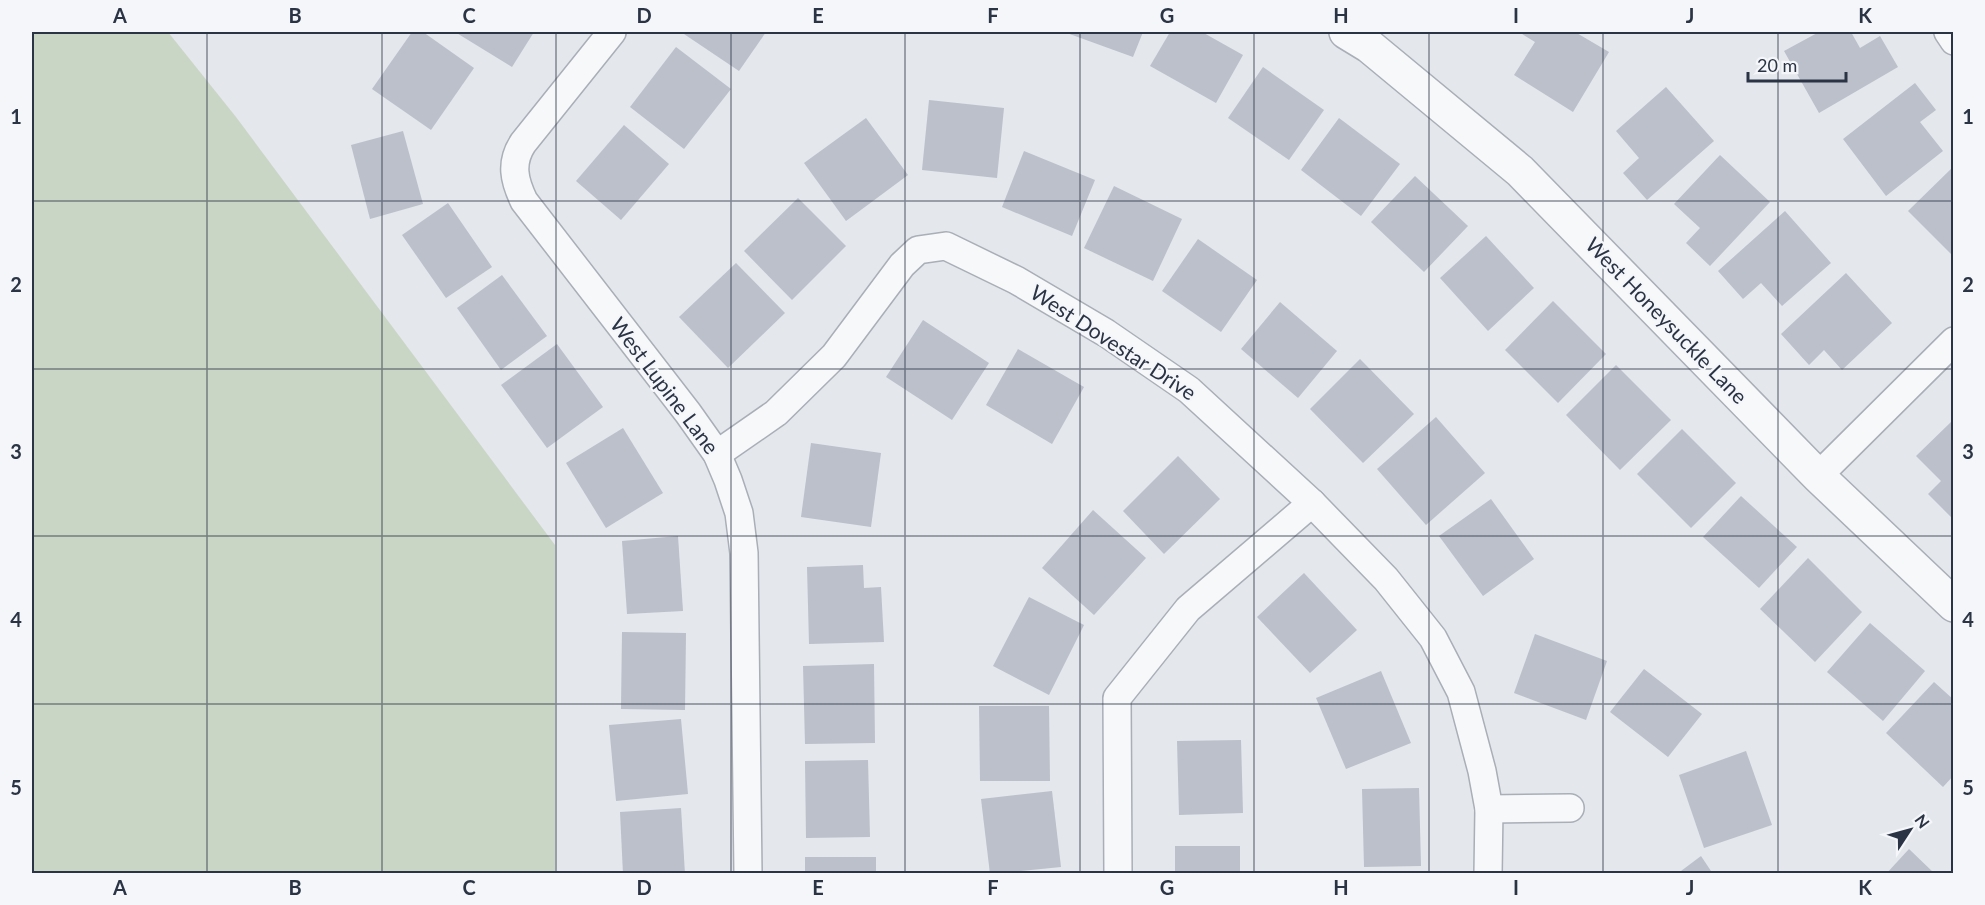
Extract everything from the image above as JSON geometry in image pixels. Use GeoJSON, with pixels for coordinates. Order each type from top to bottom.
{"type":"FeatureCollection","features":[{"type":"Feature","properties":{"kind":"street","name":"West Lupine Lane"},"geometry":{"type":"LineString","coordinates":[[612,32],[523,142],[514,164],[514,176],[524,201],[688,413],[717,454],[728,480],[738,513],[744,553],[748,873]]}},
{"type":"Feature","properties":{"kind":"street"},"geometry":{"type":"LineString","coordinates":[[1948,32],[1953,41]]}},
{"type":"Feature","properties":{"kind":"street","name":"West Honeysuckle Lane"},"geometry":{"type":"LineString","coordinates":[[1364,36],[1520,171],[1818,476],[1953,605]]}},
{"type":"Feature","properties":{"kind":"street","name":"West Dovestar Drive"},"geometry":{"type":"LineString","coordinates":[[717,454],[776,412],[834,356],[902,265],[918,250],[946,246],[1016,280],[1106,333],[1189,390],[1312,503],[1386,579],[1433,638],[1461,692],[1482,771],[1489,809],[1488,873]]}},
{"type":"Feature","properties":{"kind":"street"},"geometry":{"type":"LineString","coordinates":[[1818,476],[1953,341]]}},
{"type":"Feature","properties":{"kind":"street"},"geometry":{"type":"LineString","coordinates":[[1118,873],[1117,698],[1188,609],[1312,503]]}},
{"type":"Feature","properties":{"kind":"street"},"geometry":{"type":"LineString","coordinates":[[1489,809],[1570,808]]}},
{"type":"Feature","properties":{"kind":"green space"},"geometry":{"type":"Polygon","coordinates":[[[32,32],[168,32],[236,117],[555,545],[555,873],[32,873],[32,32]]]}},
{"type":"Feature","properties":{"kind":"building"},"geometry":{"type":"Polygon","coordinates":[[[412,32],[423,32],[474,68],[431,130],[372,89],[412,32]]]}},
{"type":"Feature","properties":{"kind":"building"},"geometry":{"type":"Polygon","coordinates":[[[455,32],[534,32],[512,67],[455,32]]]}},
{"type":"Feature","properties":{"kind":"building"},"geometry":{"type":"Polygon","coordinates":[[[681,32],[766,32],[739,71],[681,32]]]}},
{"type":"Feature","properties":{"kind":"building"},"geometry":{"type":"Polygon","coordinates":[[[1064,32],[1143,32],[1133,57],[1064,32]]]}},
{"type":"Feature","properties":{"kind":"building"},"geometry":{"type":"Polygon","coordinates":[[[1170,32],[1202,32],[1243,55],[1216,103],[1150,66],[1170,32]]]}},
{"type":"Feature","properties":{"kind":"building"},"geometry":{"type":"Polygon","coordinates":[[[1519,32],[1575,32],[1609,52],[1573,112],[1514,75],[1535,42],[1519,32]]]}},
{"type":"Feature","properties":{"kind":"building"},"geometry":{"type":"Polygon","coordinates":[[[1819,32],[1851,32],[1860,48],[1880,36],[1898,67],[1819,113],[1784,51],[1819,32]]]}},
{"type":"Feature","properties":{"kind":"building"},"geometry":{"type":"Polygon","coordinates":[[[676,47],[731,89],[684,149],[630,107],[676,47]]]}},
{"type":"Feature","properties":{"kind":"building"},"geometry":{"type":"Polygon","coordinates":[[[1263,67],[1324,110],[1289,160],[1228,118],[1263,67]]]}},
{"type":"Feature","properties":{"kind":"building"},"geometry":{"type":"Polygon","coordinates":[[[1915,83],[1936,110],[1920,122],[1943,151],[1886,196],[1843,139],[1915,83]]]}},
{"type":"Feature","properties":{"kind":"building"},"geometry":{"type":"Polygon","coordinates":[[[1666,87],[1714,141],[1647,200],[1623,173],[1639,158],[1616,131],[1666,87]]]}},
{"type":"Feature","properties":{"kind":"building"},"geometry":{"type":"Polygon","coordinates":[[[929,100],[1004,108],[997,178],[922,170],[929,100]]]}},
{"type":"Feature","properties":{"kind":"building"},"geometry":{"type":"Polygon","coordinates":[[[866,118],[908,175],[846,221],[804,163],[866,118]]]}},
{"type":"Feature","properties":{"kind":"building"},"geometry":{"type":"Polygon","coordinates":[[[1339,118],[1400,164],[1361,216],[1301,170],[1339,118]]]}},
{"type":"Feature","properties":{"kind":"building"},"geometry":{"type":"Polygon","coordinates":[[[624,125],[669,164],[621,220],[576,181],[624,125]]]}},
{"type":"Feature","properties":{"kind":"building"},"geometry":{"type":"Polygon","coordinates":[[[403,131],[423,204],[370,219],[351,145],[403,131]]]}},
{"type":"Feature","properties":{"kind":"building"},"geometry":{"type":"Polygon","coordinates":[[[1024,151],[1095,180],[1072,236],[1002,207],[1024,151]]]}},
{"type":"Feature","properties":{"kind":"building"},"geometry":{"type":"Polygon","coordinates":[[[1720,155],[1770,202],[1710,266],[1686,243],[1700,228],[1674,204],[1720,155]]]}},
{"type":"Feature","properties":{"kind":"building"},"geometry":{"type":"Polygon","coordinates":[[[1954,166],[1954,257],[1908,211],[1954,166]]]}},
{"type":"Feature","properties":{"kind":"building"},"geometry":{"type":"Polygon","coordinates":[[[1415,176],[1468,226],[1424,272],[1371,222],[1415,176]]]}},
{"type":"Feature","properties":{"kind":"building"},"geometry":{"type":"Polygon","coordinates":[[[1114,186],[1182,219],[1153,281],[1084,248],[1114,186]]]}},
{"type":"Feature","properties":{"kind":"building"},"geometry":{"type":"Polygon","coordinates":[[[798,198],[846,246],[792,300],[744,251],[798,198]]]}},
{"type":"Feature","properties":{"kind":"building"},"geometry":{"type":"Polygon","coordinates":[[[448,203],[492,267],[446,298],[402,235],[448,203]]]}},
{"type":"Feature","properties":{"kind":"building"},"geometry":{"type":"Polygon","coordinates":[[[1785,211],[1831,263],[1782,306],[1761,283],[1743,299],[1718,271],[1785,211]]]}},
{"type":"Feature","properties":{"kind":"building"},"geometry":{"type":"Polygon","coordinates":[[[1486,236],[1534,288],[1488,331],[1440,278],[1486,236]]]}},
{"type":"Feature","properties":{"kind":"building"},"geometry":{"type":"Polygon","coordinates":[[[1198,239],[1257,280],[1221,332],[1162,291],[1198,239]]]}},
{"type":"Feature","properties":{"kind":"building"},"geometry":{"type":"Polygon","coordinates":[[[736,263],[785,313],[728,368],[679,317],[736,263]]]}},
{"type":"Feature","properties":{"kind":"building"},"geometry":{"type":"Polygon","coordinates":[[[1846,273],[1892,323],[1842,370],[1824,350],[1809,365],[1781,334],[1846,273]]]}},
{"type":"Feature","properties":{"kind":"building"},"geometry":{"type":"Polygon","coordinates":[[[502,275],[547,336],[501,370],[457,308],[502,275]]]}},
{"type":"Feature","properties":{"kind":"building"},"geometry":{"type":"Polygon","coordinates":[[[1553,301],[1606,354],[1558,403],[1505,350],[1553,301]]]}},
{"type":"Feature","properties":{"kind":"building"},"geometry":{"type":"Polygon","coordinates":[[[1280,302],[1337,351],[1298,398],[1241,349],[1280,302]]]}},
{"type":"Feature","properties":{"kind":"building"},"geometry":{"type":"Polygon","coordinates":[[[923,320],[989,363],[952,420],[886,377],[923,320]]]}},
{"type":"Feature","properties":{"kind":"building"},"geometry":{"type":"Polygon","coordinates":[[[557,344],[603,407],[547,448],[501,385],[557,344]]]}},
{"type":"Feature","properties":{"kind":"building"},"geometry":{"type":"Polygon","coordinates":[[[1018,349],[1084,387],[1052,444],[986,405],[1018,349]]]}},
{"type":"Feature","properties":{"kind":"building"},"geometry":{"type":"Polygon","coordinates":[[[1360,359],[1414,414],[1363,463],[1310,409],[1360,359]]]}},
{"type":"Feature","properties":{"kind":"building"},"geometry":{"type":"Polygon","coordinates":[[[1616,365],[1671,420],[1620,470],[1566,415],[1616,365]]]}},
{"type":"Feature","properties":{"kind":"building"},"geometry":{"type":"Polygon","coordinates":[[[1436,417],[1485,473],[1426,525],[1377,469],[1436,417]]]}},
{"type":"Feature","properties":{"kind":"building"},"geometry":{"type":"Polygon","coordinates":[[[1951,422],[1954,425],[1954,520],[1928,494],[1941,481],[1916,456],[1951,422]]]}},
{"type":"Feature","properties":{"kind":"building"},"geometry":{"type":"Polygon","coordinates":[[[623,428],[663,493],[606,528],[566,463],[623,428]]]}},
{"type":"Feature","properties":{"kind":"building"},"geometry":{"type":"Polygon","coordinates":[[[1682,429],[1736,483],[1691,528],[1637,474],[1682,429]]]}},
{"type":"Feature","properties":{"kind":"building"},"geometry":{"type":"Polygon","coordinates":[[[811,443],[881,453],[871,527],[801,517],[811,443]]]}},
{"type":"Feature","properties":{"kind":"building"},"geometry":{"type":"Polygon","coordinates":[[[1178,456],[1220,499],[1164,554],[1123,511],[1178,456]]]}},
{"type":"Feature","properties":{"kind":"building"},"geometry":{"type":"Polygon","coordinates":[[[1741,496],[1797,547],[1759,588],[1703,537],[1741,496]]]}},
{"type":"Feature","properties":{"kind":"building"},"geometry":{"type":"Polygon","coordinates":[[[1491,499],[1534,559],[1483,596],[1439,536],[1491,499]]]}},
{"type":"Feature","properties":{"kind":"building"},"geometry":{"type":"Polygon","coordinates":[[[1093,510],[1146,558],[1094,615],[1042,568],[1093,510]]]}},
{"type":"Feature","properties":{"kind":"building"},"geometry":{"type":"Polygon","coordinates":[[[678,536],[683,611],[627,614],[622,541],[678,536]]]}},
{"type":"Feature","properties":{"kind":"building"},"geometry":{"type":"Polygon","coordinates":[[[1808,558],[1862,612],[1815,662],[1760,609],[1808,558]]]}},
{"type":"Feature","properties":{"kind":"building"},"geometry":{"type":"Polygon","coordinates":[[[863,565],[864,588],[881,587],[884,642],[809,644],[807,567],[863,565]]]}},
{"type":"Feature","properties":{"kind":"building"},"geometry":{"type":"Polygon","coordinates":[[[1304,573],[1357,630],[1310,673],[1257,617],[1304,573]]]}},
{"type":"Feature","properties":{"kind":"building"},"geometry":{"type":"Polygon","coordinates":[[[1029,597],[1084,625],[1049,695],[993,666],[1029,597]]]}},
{"type":"Feature","properties":{"kind":"building"},"geometry":{"type":"Polygon","coordinates":[[[1870,623],[1925,671],[1883,721],[1827,672],[1870,623]]]}},
{"type":"Feature","properties":{"kind":"building"},"geometry":{"type":"Polygon","coordinates":[[[622,632],[686,633],[685,710],[621,709],[622,632]]]}},
{"type":"Feature","properties":{"kind":"building"},"geometry":{"type":"Polygon","coordinates":[[[1535,634],[1607,661],[1586,720],[1514,693],[1535,634]]]}},
{"type":"Feature","properties":{"kind":"building"},"geometry":{"type":"Polygon","coordinates":[[[874,664],[875,743],[805,744],[803,666],[874,664]]]}},
{"type":"Feature","properties":{"kind":"building"},"geometry":{"type":"Polygon","coordinates":[[[1644,669],[1702,714],[1668,757],[1610,712],[1644,669]]]}},
{"type":"Feature","properties":{"kind":"building"},"geometry":{"type":"Polygon","coordinates":[[[1381,671],[1411,743],[1346,769],[1316,698],[1381,671]]]}},
{"type":"Feature","properties":{"kind":"building"},"geometry":{"type":"Polygon","coordinates":[[[1934,682],[1954,700],[1954,775],[1943,787],[1886,733],[1934,682]]]}},
{"type":"Feature","properties":{"kind":"building"},"geometry":{"type":"Polygon","coordinates":[[[979,706],[1049,706],[1050,781],[980,781],[979,706]]]}},
{"type":"Feature","properties":{"kind":"building"},"geometry":{"type":"Polygon","coordinates":[[[681,719],[688,794],[616,801],[609,725],[681,719]]]}},
{"type":"Feature","properties":{"kind":"building"},"geometry":{"type":"Polygon","coordinates":[[[1241,740],[1243,813],[1179,815],[1177,741],[1241,740]]]}},
{"type":"Feature","properties":{"kind":"building"},"geometry":{"type":"Polygon","coordinates":[[[1746,751],[1772,825],[1704,848],[1679,775],[1746,751]]]}},
{"type":"Feature","properties":{"kind":"building"},"geometry":{"type":"Polygon","coordinates":[[[868,760],[870,837],[806,838],[805,761],[868,760]]]}},
{"type":"Feature","properties":{"kind":"building"},"geometry":{"type":"Polygon","coordinates":[[[1419,788],[1421,866],[1364,867],[1362,789],[1419,788]]]}},
{"type":"Feature","properties":{"kind":"building"},"geometry":{"type":"Polygon","coordinates":[[[1052,791],[1061,867],[990,874],[981,799],[1052,791]]]}},
{"type":"Feature","properties":{"kind":"building"},"geometry":{"type":"Polygon","coordinates":[[[681,808],[685,874],[623,874],[620,812],[681,808]]]}},
{"type":"Feature","properties":{"kind":"building"},"geometry":{"type":"Polygon","coordinates":[[[1175,846],[1240,846],[1240,874],[1175,874],[1175,846]]]}},
{"type":"Feature","properties":{"kind":"building"},"geometry":{"type":"Polygon","coordinates":[[[1909,849],[1935,874],[1886,874],[1909,849]]]}},
{"type":"Feature","properties":{"kind":"building"},"geometry":{"type":"Polygon","coordinates":[[[1701,856],[1713,874],[1677,874],[1701,856]]]}},
{"type":"Feature","properties":{"kind":"building"},"geometry":{"type":"Polygon","coordinates":[[[805,857],[876,857],[876,874],[805,874],[805,857]]]}}]}
